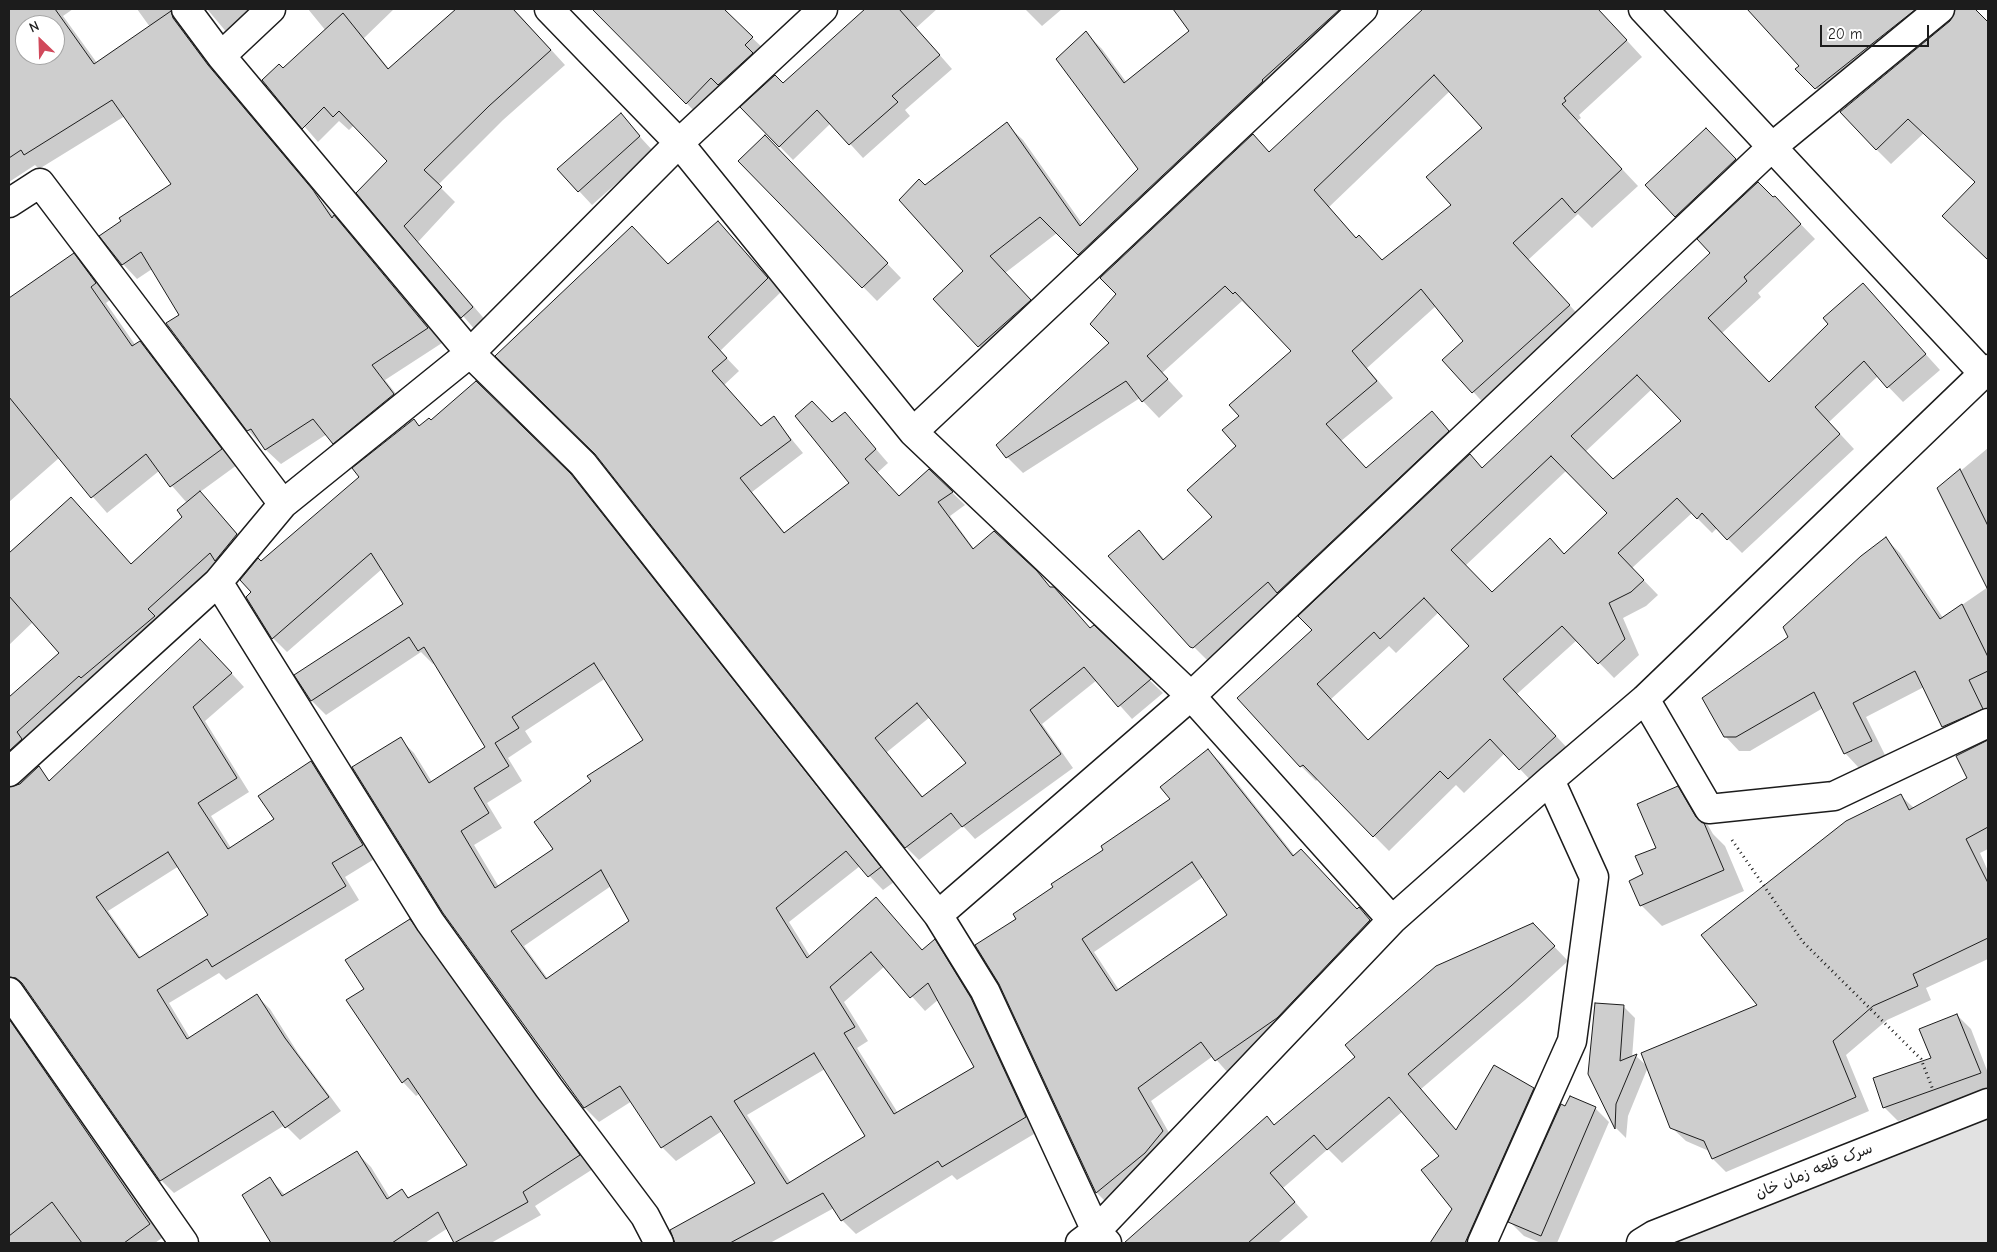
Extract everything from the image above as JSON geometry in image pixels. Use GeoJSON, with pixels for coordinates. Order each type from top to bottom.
{"type":"FeatureCollection","features":[{"type":"Feature","properties":{"kind":"street"},"geometry":{"type":"LineString","coordinates":[[186,9],[221,56],[470,353],[583,464],[938,915],[985,991],[1094,1239],[1392,920],[1645,699],[1986,372],[1642,9]]}},
{"type":"Feature","properties":{"kind":"street"},"geometry":{"type":"LineString","coordinates":[[221,56],[271,9]]}},
{"type":"Feature","properties":{"kind":"street"},"geometry":{"type":"LineString","coordinates":[[549,9],[679,143],[912,432],[1191,696],[1392,920]]}},
{"type":"Feature","properties":{"kind":"street"},"geometry":{"type":"LineString","coordinates":[[9,772],[218,582],[283,504],[470,353],[679,143],[823,9]]}},
{"type":"Feature","properties":{"kind":"street"},"geometry":{"type":"LineString","coordinates":[[912,432],[1363,9]]}},
{"type":"Feature","properties":{"kind":"street"},"geometry":{"type":"LineString","coordinates":[[938,915],[1191,696],[1772,147],[1940,9]]}},
{"type":"Feature","properties":{"kind":"street"},"geometry":{"type":"LineString","coordinates":[[9,203],[40,183],[283,504]]}},
{"type":"Feature","properties":{"kind":"street"},"geometry":{"type":"LineString","coordinates":[[218,582],[430,922],[549,1088],[645,1216],[659,1243]]}},
{"type":"Feature","properties":{"kind":"street"},"geometry":{"type":"LineString","coordinates":[[1645,699],[1709,809],[1834,796],[1988,723]]}},
{"type":"Feature","properties":{"kind":"street"},"geometry":{"type":"LineString","coordinates":[[1482,1243],[1572,1041],[1594,877],[1550,780]]}},
{"type":"Feature","properties":{"kind":"street"},"geometry":{"type":"LineString","coordinates":[[9,992],[184,1243]]}},
{"type":"Feature","properties":{"kind":"street","name":"سرک قلعه زمان خان"},"geometry":{"type":"LineString","coordinates":[[1641,1243],[1654,1235],[1945,1118],[1988,1103]]}},
{"type":"Feature","properties":{"kind":"path"},"geometry":{"type":"LineString","coordinates":[[1709,809],[1803,942],[1922,1059],[1945,1118]]}},
{"type":"Feature","properties":{"kind":"shaded area"},"geometry":{"type":"Polygon","coordinates":[[[1988,1103],[1988,1243],[1641,1243],[1988,1103]]]}},
{"type":"Feature","properties":{"kind":"building"},"geometry":{"type":"Polygon","coordinates":[[[9,9],[55,9],[59,15],[15,15],[15,65],[65,65],[65,23],[94,64],[171,11],[173,18],[208,65],[313,190],[332,218],[334,215],[428,328],[372,365],[394,394],[333,444],[313,419],[265,450],[251,429],[247,431],[166,323],[179,315],[141,252],[122,265],[99,236],[121,221],[119,218],[171,184],[112,100],[24,155],[21,150],[9,158],[9,9]]]}},
{"type":"Feature","properties":{"kind":"building"},"geometry":{"type":"Polygon","coordinates":[[[456,9],[513,9],[551,50],[489,106],[424,170],[442,187],[404,226],[473,307],[461,318],[356,193],[387,161],[339,111],[333,117],[324,107],[302,129],[262,80],[279,64],[283,68],[343,13],[388,69],[456,9]]]}},
{"type":"Feature","properties":{"kind":"building"},"geometry":{"type":"Polygon","coordinates":[[[592,9],[724,9],[753,37],[745,45],[753,53],[718,85],[711,78],[686,104],[592,9]]]}},
{"type":"Feature","properties":{"kind":"building"},"geometry":{"type":"Polygon","coordinates":[[[865,9],[899,9],[940,55],[892,96],[898,102],[849,145],[817,110],[779,147],[740,107],[775,75],[783,83],[865,9]]]}},
{"type":"Feature","properties":{"kind":"building"},"geometry":{"type":"Polygon","coordinates":[[[1173,9],[1340,9],[1262,80],[1078,255],[1040,217],[990,256],[1031,300],[978,347],[933,299],[963,271],[899,200],[919,179],[925,185],[1007,122],[1080,226],[1138,169],[1056,59],[1086,31],[1124,83],[1189,31],[1173,9]]]}},
{"type":"Feature","properties":{"kind":"building"},"geometry":{"type":"Polygon","coordinates":[[[1423,9],[1598,9],[1627,40],[1564,98],[1566,101],[1562,104],[1622,169],[1575,213],[1562,198],[1513,243],[1570,305],[1472,393],[1442,360],[1463,341],[1421,289],[1352,351],[1377,381],[1326,424],[1366,468],[1432,411],[1449,431],[1277,593],[1268,582],[1193,648],[1190,647],[1108,556],[1139,530],[1163,560],[1212,517],[1187,490],[1236,446],[1222,430],[1239,416],[1229,405],[1291,351],[1235,292],[1233,294],[1225,286],[1147,356],[1168,379],[1142,402],[1126,381],[1006,458],[996,445],[1109,343],[1090,324],[1116,294],[1100,278],[1253,134],[1269,152],[1423,9]],[[1434,75],[1314,190],[1356,238],[1359,235],[1382,260],[1451,205],[1426,177],[1482,128],[1434,75]]]}},
{"type":"Feature","properties":{"kind":"building"},"geometry":{"type":"Polygon","coordinates":[[[1747,9],[1916,9],[1815,89],[1795,69],[1799,66],[1747,9]]]}},
{"type":"Feature","properties":{"kind":"building"},"geometry":{"type":"Polygon","coordinates":[[[1955,9],[1975,9],[1988,22],[1988,260],[1942,216],[1975,182],[1908,119],[1876,150],[1840,112],[1950,21],[1955,9]]]}},
{"type":"Feature","properties":{"kind":"building"},"geometry":{"type":"Polygon","coordinates":[[[621,113],[640,136],[578,192],[557,169],[621,113]]]}},
{"type":"Feature","properties":{"kind":"building"},"geometry":{"type":"Polygon","coordinates":[[[1706,128],[1736,159],[1675,217],[1645,185],[1706,128]]]}},
{"type":"Feature","properties":{"kind":"building"},"geometry":{"type":"Polygon","coordinates":[[[765,135],[888,263],[862,288],[738,161],[765,135]]]}},
{"type":"Feature","properties":{"kind":"building"},"geometry":{"type":"Polygon","coordinates":[[[1758,182],[1773,197],[1775,196],[1801,224],[1744,277],[1747,281],[1708,318],[1769,382],[1828,324],[1823,318],[1863,283],[1926,354],[1887,388],[1864,361],[1815,407],[1840,434],[1727,540],[1702,513],[1697,519],[1677,498],[1618,553],[1644,580],[1631,592],[1609,603],[1625,639],[1598,664],[1562,626],[1503,679],[1556,736],[1519,770],[1490,739],[1448,779],[1440,771],[1373,837],[1303,765],[1300,767],[1237,698],[1312,630],[1298,616],[1470,454],[1482,468],[1710,253],[1697,239],[1758,182]],[[1637,375],[1571,436],[1613,479],[1681,421],[1637,375]],[[1551,456],[1451,550],[1492,592],[1550,538],[1564,554],[1607,513],[1551,456]],[[1424,598],[1380,639],[1374,632],[1317,684],[1368,740],[1469,646],[1424,598]]]}},
{"type":"Feature","properties":{"kind":"building"},"geometry":{"type":"Polygon","coordinates":[[[718,221],[768,278],[708,337],[727,358],[712,371],[761,426],[774,416],[791,440],[740,478],[784,533],[849,483],[795,416],[812,401],[832,422],[845,412],[876,449],[865,459],[899,496],[929,469],[953,492],[938,502],[973,549],[994,531],[1037,571],[1050,587],[1054,587],[1090,628],[1094,625],[1151,679],[1118,707],[1084,667],[1030,710],[1061,754],[962,827],[951,813],[905,848],[595,454],[495,356],[632,226],[668,264],[718,221]],[[917,703],[875,738],[922,797],[966,763],[917,703]]]}},
{"type":"Feature","properties":{"kind":"building"},"geometry":{"type":"Polygon","coordinates":[[[74,253],[96,283],[91,287],[132,346],[140,341],[222,449],[170,487],[146,454],[91,498],[9,397],[9,298],[74,253]]]}},
{"type":"Feature","properties":{"kind":"building"},"geometry":{"type":"Polygon","coordinates":[[[476,381],[571,474],[881,867],[868,877],[846,851],[776,908],[807,958],[876,897],[922,950],[935,939],[971,998],[1026,1117],[942,1167],[938,1161],[841,1221],[823,1193],[730,1243],[675,1243],[670,1230],[755,1183],[711,1116],[661,1148],[620,1086],[584,1108],[443,913],[352,767],[401,737],[429,783],[485,747],[424,647],[418,651],[409,637],[311,701],[294,675],[403,604],[371,553],[272,639],[246,597],[251,592],[240,580],[258,558],[261,561],[359,477],[352,468],[414,419],[419,426],[429,418],[431,420],[476,381]],[[594,663],[512,717],[519,728],[495,743],[509,766],[474,788],[489,813],[461,831],[495,888],[553,849],[534,822],[591,781],[587,776],[643,740],[594,663]],[[601,870],[511,931],[546,979],[629,921],[601,870]],[[871,952],[830,987],[855,1027],[844,1033],[894,1114],[974,1067],[928,983],[910,998],[871,952]],[[814,1053],[734,1101],[787,1184],[865,1136],[814,1053]]]}},
{"type":"Feature","properties":{"kind":"building"},"geometry":{"type":"Polygon","coordinates":[[[1960,469],[1988,526],[1988,590],[1937,488],[1960,469]]]}},
{"type":"Feature","properties":{"kind":"building"},"geometry":{"type":"Polygon","coordinates":[[[200,491],[237,534],[215,561],[210,553],[148,609],[155,616],[81,678],[79,676],[17,732],[22,739],[9,751],[9,697],[59,653],[9,596],[9,553],[71,497],[131,564],[182,517],[177,510],[200,491]]]}},
{"type":"Feature","properties":{"kind":"building"},"geometry":{"type":"Polygon","coordinates":[[[1886,537],[1940,619],[1962,604],[1988,657],[1988,671],[1969,680],[1983,709],[1942,727],[1915,671],[1853,703],[1872,741],[1844,754],[1814,692],[1736,737],[1724,737],[1702,698],[1788,637],[1783,627],[1861,556],[1886,537]]]}},
{"type":"Feature","properties":{"kind":"building"},"geometry":{"type":"Polygon","coordinates":[[[200,639],[232,673],[193,707],[237,778],[198,803],[228,849],[274,819],[258,796],[311,761],[363,845],[332,863],[346,886],[212,967],[207,959],[157,990],[187,1039],[257,994],[285,1038],[329,1097],[285,1128],[273,1111],[160,1181],[22,983],[16,978],[9,977],[9,787],[20,784],[39,766],[49,781],[200,639]],[[168,852],[96,897],[139,958],[208,915],[168,852]]]}},
{"type":"Feature","properties":{"kind":"building"},"geometry":{"type":"Polygon","coordinates":[[[1988,740],[1988,827],[1966,839],[1988,883],[1988,938],[1913,974],[1918,986],[1873,1006],[1833,1041],[1856,1097],[1712,1159],[1704,1141],[1670,1128],[1641,1053],[1757,1005],[1701,935],[1846,821],[1901,794],[1909,810],[1967,778],[1956,756],[1988,740]]]}},
{"type":"Feature","properties":{"kind":"building"},"geometry":{"type":"Polygon","coordinates":[[[1208,749],[1293,856],[1301,849],[1357,909],[1359,907],[1370,920],[1277,1018],[1215,1061],[1201,1042],[1138,1088],[1163,1131],[1145,1153],[1096,1193],[999,984],[975,945],[1016,919],[1013,914],[1053,887],[1051,884],[1103,850],[1101,846],[1170,799],[1160,787],[1208,749]],[[1192,862],[1082,939],[1116,991],[1227,915],[1192,862]]]}},
{"type":"Feature","properties":{"kind":"building"},"geometry":{"type":"Polygon","coordinates":[[[1678,786],[1696,817],[1704,823],[1724,870],[1640,906],[1629,881],[1643,874],[1635,856],[1656,848],[1637,804],[1678,786]]]}},
{"type":"Feature","properties":{"kind":"building"},"geometry":{"type":"Polygon","coordinates":[[[410,919],[580,1155],[523,1192],[528,1202],[454,1243],[438,1212],[392,1243],[271,1243],[242,1195],[270,1177],[282,1196],[357,1151],[387,1199],[402,1189],[408,1198],[467,1165],[408,1078],[402,1083],[346,1000],[364,989],[345,960],[410,919]]]}},
{"type":"Feature","properties":{"kind":"building"},"geometry":{"type":"Polygon","coordinates":[[[1533,923],[1555,946],[1408,1074],[1456,1130],[1494,1065],[1534,1088],[1465,1243],[1430,1243],[1452,1209],[1421,1170],[1439,1156],[1389,1097],[1327,1150],[1314,1135],[1270,1173],[1295,1202],[1248,1243],[1124,1243],[1267,1116],[1274,1125],[1355,1057],[1345,1045],[1436,966],[1533,923]]]}},
{"type":"Feature","properties":{"kind":"building"},"geometry":{"type":"Polygon","coordinates":[[[1595,1003],[1624,1005],[1620,1061],[1637,1054],[1616,1104],[1615,1129],[1588,1074],[1595,1003]]]}},
{"type":"Feature","properties":{"kind":"building"},"geometry":{"type":"Polygon","coordinates":[[[1957,1014],[1981,1073],[1883,1108],[1873,1078],[1931,1058],[1919,1029],[1957,1014]]]}},
{"type":"Feature","properties":{"kind":"building"},"geometry":{"type":"Polygon","coordinates":[[[9,1019],[150,1224],[124,1243],[82,1243],[52,1202],[9,1236],[9,1019]]]}},
{"type":"Feature","properties":{"kind":"building"},"geometry":{"type":"Polygon","coordinates":[[[1570,1096],[1596,1107],[1541,1236],[1508,1222],[1561,1104],[1565,1106],[1570,1096]]]}}]}
